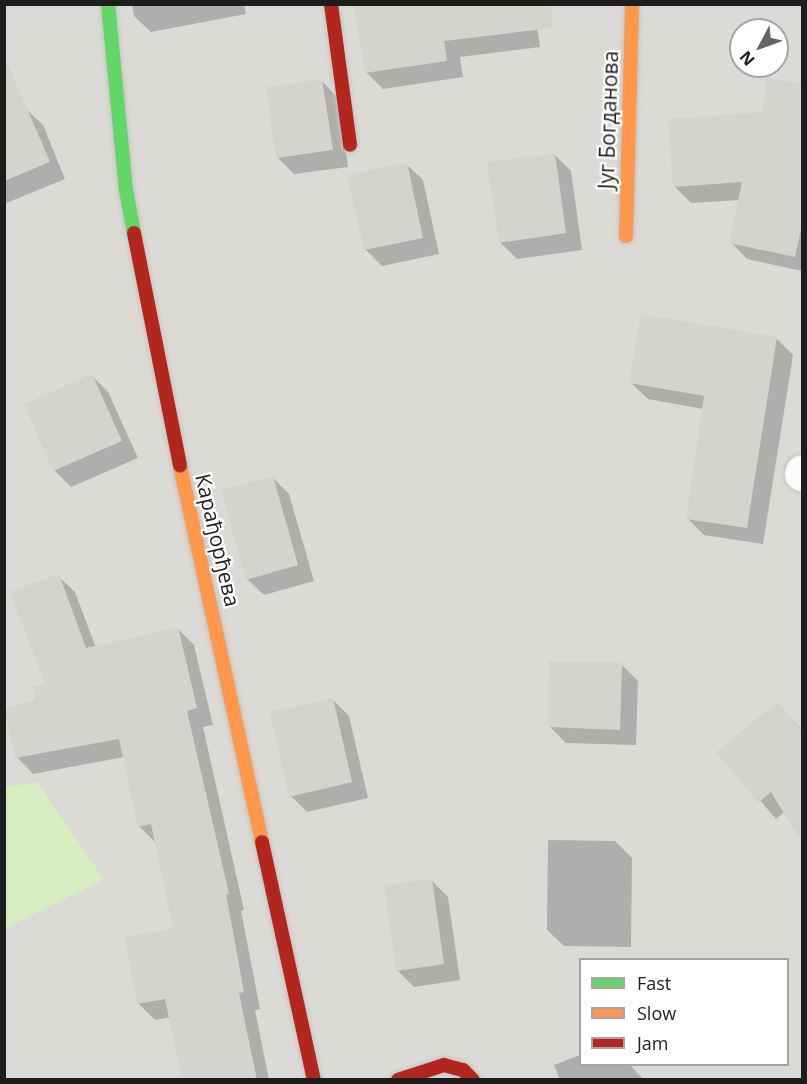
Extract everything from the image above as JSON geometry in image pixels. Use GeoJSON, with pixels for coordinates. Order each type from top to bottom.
{"type":"FeatureCollection","features":[{"type":"Feature","properties":{"kind":"street","name":"Карађорђева"},"geometry":{"type":"LineString","coordinates":[[108,4],[126,190],[179,460],[314,1080]]}},
{"type":"Feature","properties":{"kind":"street"},"geometry":{"type":"LineString","coordinates":[[331,4],[350,145]]}},
{"type":"Feature","properties":{"kind":"street","name":"Југ Богданова"},"geometry":{"type":"LineString","coordinates":[[626,236],[632,4]]}},
{"type":"Feature","properties":{"kind":"street"},"geometry":{"type":"LineString","coordinates":[[399,1080],[444,1065],[463,1071],[473,1080]]}},
{"type":"Feature","properties":{"kind":"shaded area"},"geometry":{"type":"Polygon","coordinates":[[[5,5],[802,5],[802,1079],[5,1079],[5,928],[103,879],[37,782],[5,788],[5,5]]]}},
{"type":"Feature","properties":{"kind":"green space"},"geometry":{"type":"Polygon","coordinates":[[[37,782],[104,880],[5,928],[5,788],[37,782]]]}},
{"type":"Feature","properties":{"kind":"building"},"geometry":{"type":"Polygon","coordinates":[[[354,4],[551,4],[553,28],[444,41],[447,61],[365,73],[354,4]]]}},
{"type":"Feature","properties":{"kind":"building"},"geometry":{"type":"Polygon","coordinates":[[[4,55],[50,162],[4,181],[4,55]]]}},
{"type":"Feature","properties":{"kind":"building"},"geometry":{"type":"Polygon","coordinates":[[[767,78],[802,84],[802,225],[795,257],[729,243],[742,182],[673,187],[668,119],[762,112],[767,78]]]}},
{"type":"Feature","properties":{"kind":"building"},"geometry":{"type":"Polygon","coordinates":[[[322,79],[333,150],[276,158],[266,87],[322,79]]]}},
{"type":"Feature","properties":{"kind":"building"},"geometry":{"type":"Polygon","coordinates":[[[555,153],[566,233],[499,243],[487,162],[555,153]]]}},
{"type":"Feature","properties":{"kind":"building"},"geometry":{"type":"Polygon","coordinates":[[[407,162],[423,238],[364,250],[347,175],[407,162]]]}},
{"type":"Feature","properties":{"kind":"building"},"geometry":{"type":"Polygon","coordinates":[[[641,314],[777,337],[747,528],[686,519],[704,396],[629,383],[641,314]]]}},
{"type":"Feature","properties":{"kind":"building"},"geometry":{"type":"Polygon","coordinates":[[[92,374],[122,441],[53,471],[24,404],[92,374]]]}},
{"type":"Feature","properties":{"kind":"building"},"geometry":{"type":"Polygon","coordinates":[[[273,476],[298,565],[246,580],[221,490],[273,476]]]}},
{"type":"Feature","properties":{"kind":"building"},"geometry":{"type":"Polygon","coordinates":[[[59,574],[86,648],[178,627],[197,708],[187,711],[229,894],[226,894],[244,992],[239,993],[257,1080],[182,1080],[165,999],[137,1004],[125,937],[173,928],[151,824],[138,827],[119,739],[15,758],[4,708],[35,700],[33,686],[45,684],[10,592],[59,574]]]}},
{"type":"Feature","properties":{"kind":"building"},"geometry":{"type":"Polygon","coordinates":[[[549,661],[622,663],[620,730],[548,727],[549,661]]]}},
{"type":"Feature","properties":{"kind":"building"},"geometry":{"type":"Polygon","coordinates":[[[333,698],[352,782],[289,797],[270,712],[333,698]]]}},
{"type":"Feature","properties":{"kind":"building"},"geometry":{"type":"Polygon","coordinates":[[[778,702],[802,731],[802,843],[771,792],[758,803],[716,752],[778,702]]]}},
{"type":"Feature","properties":{"kind":"building"},"geometry":{"type":"Polygon","coordinates":[[[432,879],[444,964],[396,971],[384,885],[432,879]]]}},
{"type":"Feature","properties":{"kind":"traffic: fast"},"geometry":{"type":"LineString","coordinates":[[108,4],[126,190],[134,233]]}},
{"type":"Feature","properties":{"kind":"traffic: slow"},"geometry":{"type":"LineString","coordinates":[[626,236],[632,4]]}},
{"type":"Feature","properties":{"kind":"traffic: slow"},"geometry":{"type":"LineString","coordinates":[[180,466],[262,842]]}},
{"type":"Feature","properties":{"kind":"traffic: jam"},"geometry":{"type":"LineString","coordinates":[[331,4],[350,145]]}},
{"type":"Feature","properties":{"kind":"traffic: jam"},"geometry":{"type":"LineString","coordinates":[[134,233],[180,466]]}},
{"type":"Feature","properties":{"kind":"traffic: jam"},"geometry":{"type":"LineString","coordinates":[[262,842],[314,1080]]}},
{"type":"Feature","properties":{"kind":"traffic: jam"},"geometry":{"type":"LineString","coordinates":[[398,1080],[444,1065],[463,1070],[473,1080]]}}]}
